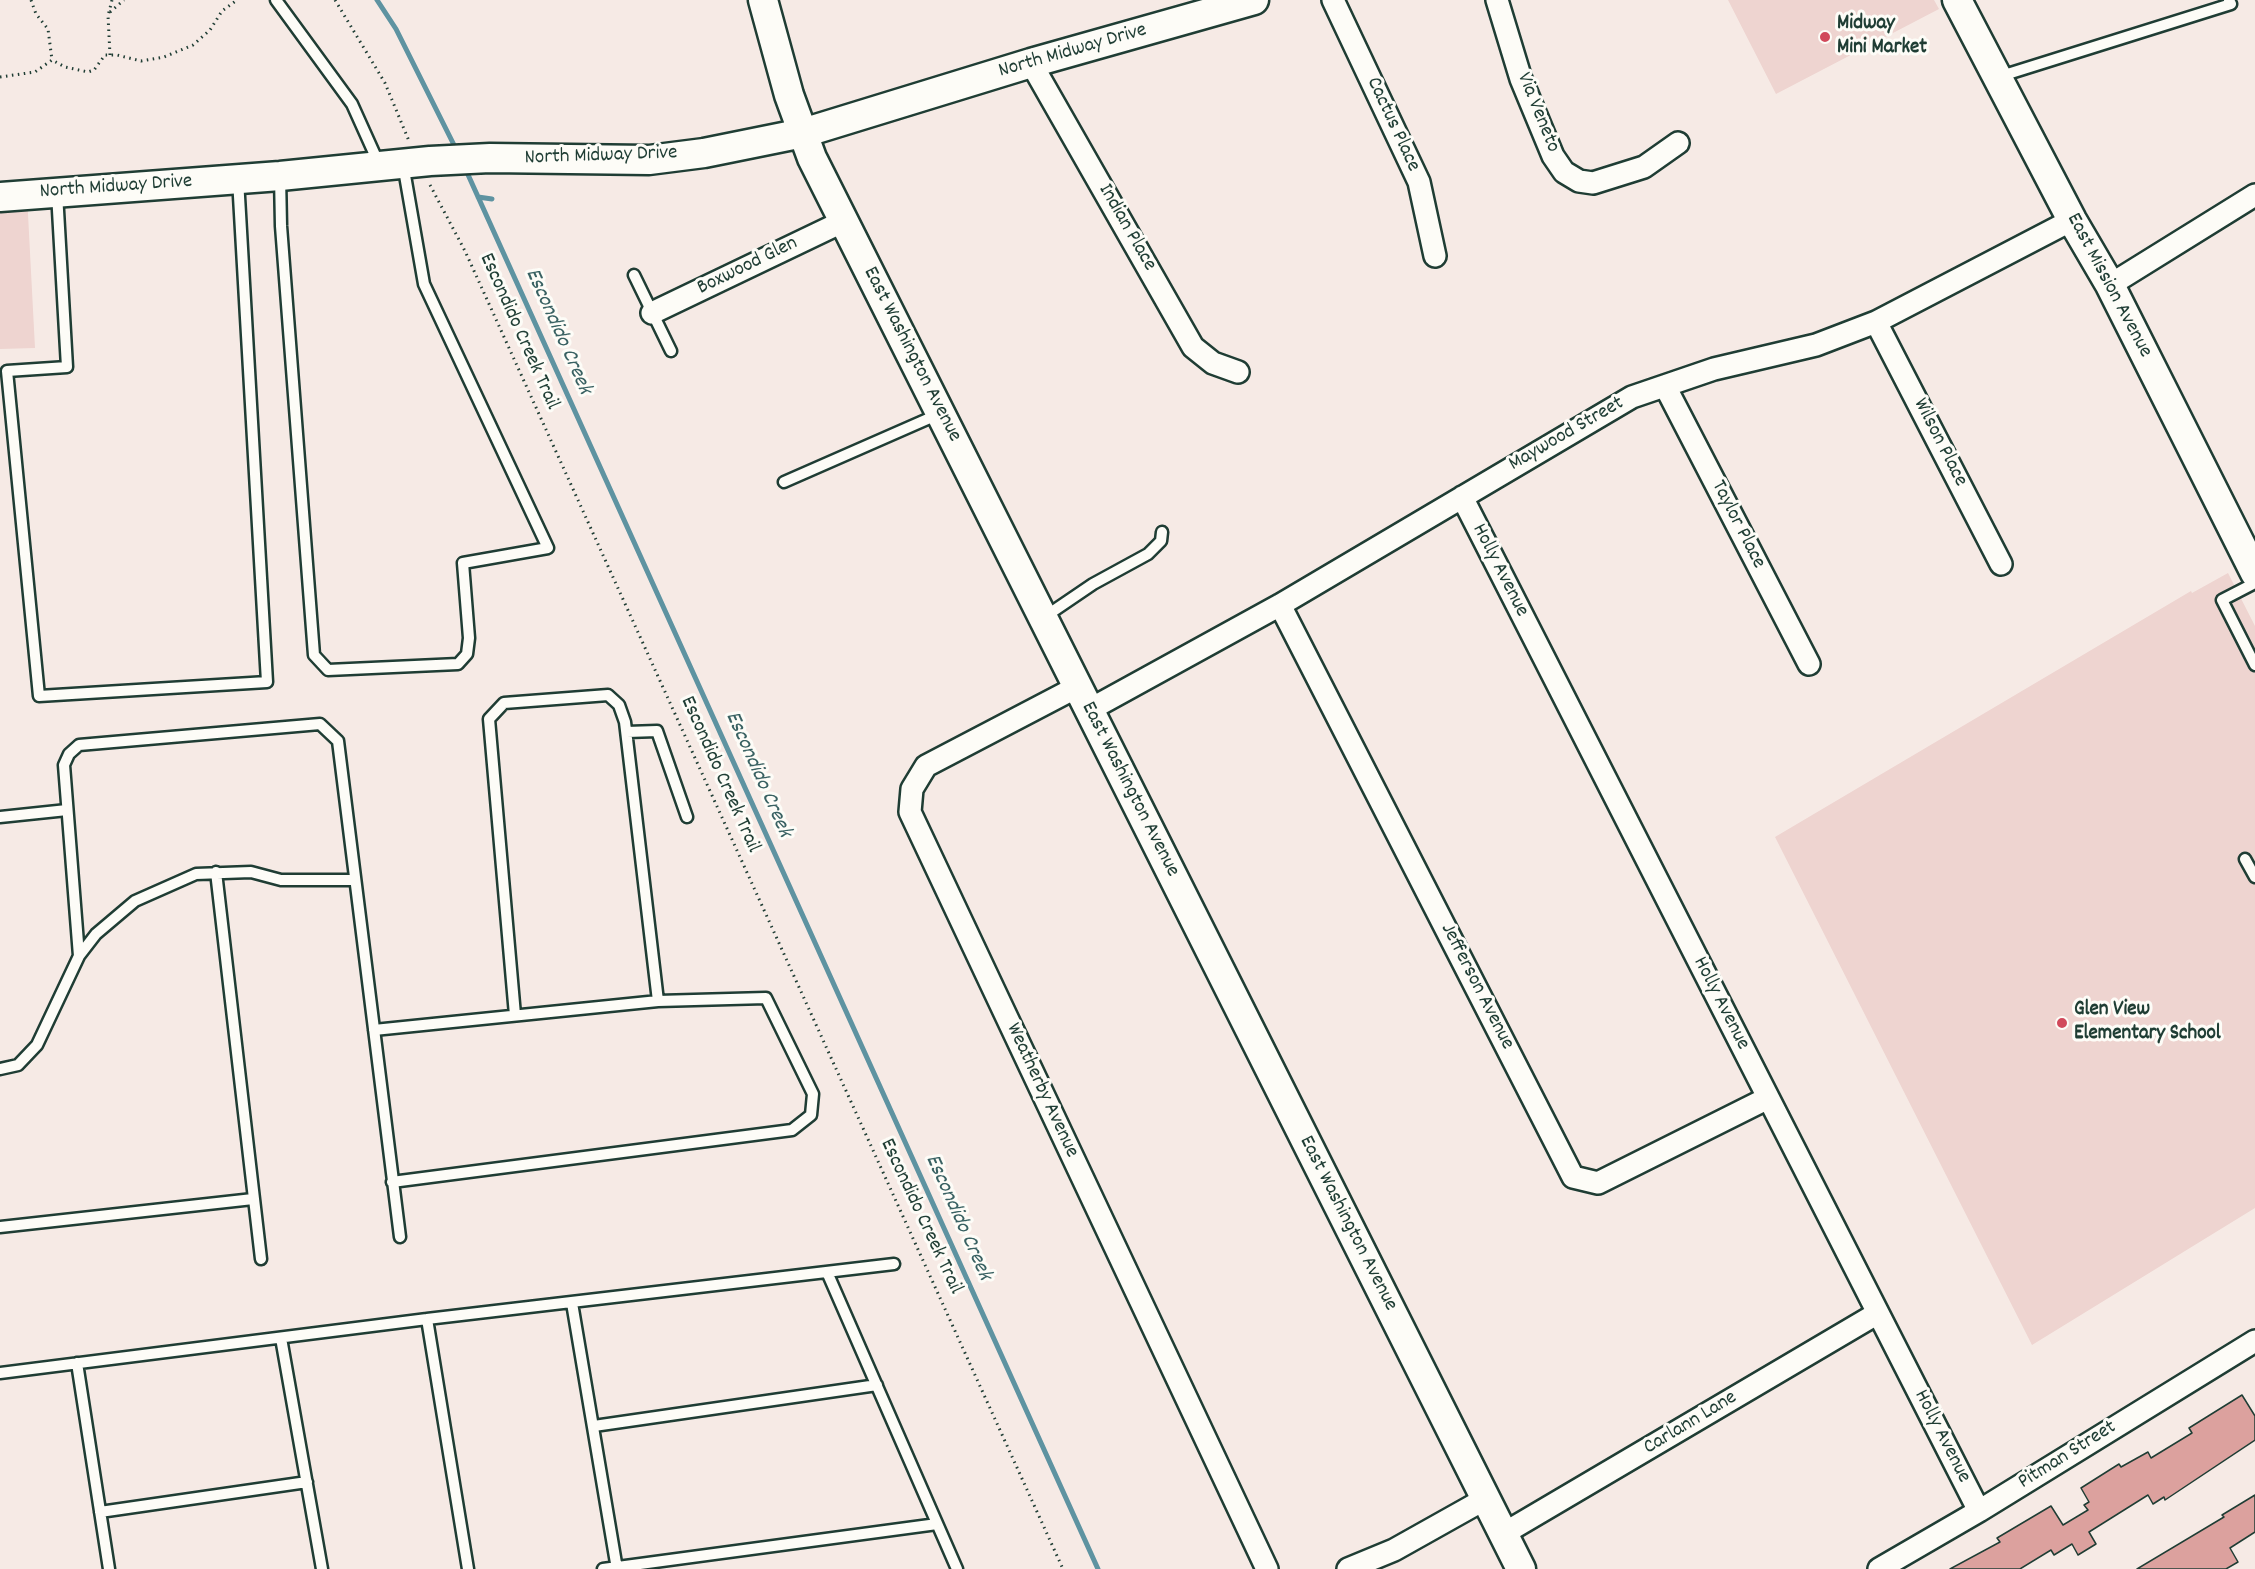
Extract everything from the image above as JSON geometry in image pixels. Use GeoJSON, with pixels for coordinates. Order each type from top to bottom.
{"type":"FeatureCollection","features":[{"type":"Feature","properties":{"kind":"main road","name":"East Washington Avenue"},"geometry":{"type":"LineString","coordinates":[[763,0],[789,95],[812,158],[1521,1569]]}},
{"type":"Feature","properties":{"kind":"main road","name":"North Midway Drive"},"geometry":{"type":"LineString","coordinates":[[0,197],[490,158],[649,160],[803,133],[1031,63],[1254,0]]}},
{"type":"Feature","properties":{"kind":"main road","name":"East Mission Avenue"},"geometry":{"type":"LineString","coordinates":[[1957,0],[2072,220],[2110,285],[2255,573]]}},
{"type":"Feature","properties":{"kind":"street","name":"Cactus Place"},"geometry":{"type":"LineString","coordinates":[[1333,0],[1419,182],[1435,256]]}},
{"type":"Feature","properties":{"kind":"street","name":"Via Veneto"},"geometry":{"type":"LineString","coordinates":[[1497,0],[1521,80],[1553,156],[1564,172],[1579,181],[1593,183],[1644,167],[1678,143]]}},
{"type":"Feature","properties":{"kind":"street","name":"Indian Place"},"geometry":{"type":"LineString","coordinates":[[1031,63],[1193,347],[1214,363],[1238,372]]}},
{"type":"Feature","properties":{"kind":"street"},"geometry":{"type":"LineString","coordinates":[[2110,285],[2255,195]]}},
{"type":"Feature","properties":{"kind":"street","name":"Maywood Street"},"geometry":{"type":"LineString","coordinates":[[1083,699],[1280,605],[1632,397],[1714,369],[1816,345],[1876,322],[2072,220]]}},
{"type":"Feature","properties":{"kind":"street","name":"Boxwood Glen"},"geometry":{"type":"LineString","coordinates":[[652,313],[844,221]]}},
{"type":"Feature","properties":{"kind":"street","name":"Wilson Place"},"geometry":{"type":"LineString","coordinates":[[1876,322],[2001,564]]}},
{"type":"Feature","properties":{"kind":"street","name":"Taylor Place"},"geometry":{"type":"LineString","coordinates":[[1665,386],[1809,664]]}},
{"type":"Feature","properties":{"kind":"street","name":"Holly Avenue"},"geometry":{"type":"LineString","coordinates":[[1462,497],[1979,1511]]}},
{"type":"Feature","properties":{"kind":"street","name":"Jefferson Avenue"},"geometry":{"type":"LineString","coordinates":[[1280,605],[1573,1177],[1598,1183],[1768,1098]]}},
{"type":"Feature","properties":{"kind":"street","name":"Weatherby Avenue"},"geometry":{"type":"LineString","coordinates":[[1083,699],[926,766],[912,789],[910,812],[1267,1569]]}},
{"type":"Feature","properties":{"kind":"street","name":"Carlann Lane"},"geometry":{"type":"LineString","coordinates":[[1503,1534],[1878,1313]]}},
{"type":"Feature","properties":{"kind":"street","name":"Pitman Street"},"geometry":{"type":"LineString","coordinates":[[1879,1569],[1979,1511],[2255,1341]]}},
{"type":"Feature","properties":{"kind":"street"},"geometry":{"type":"LineString","coordinates":[[1348,1569],[1394,1550],[1485,1499]]}},
{"type":"Feature","properties":{"kind":"lane"},"geometry":{"type":"LineString","coordinates":[[276,0],[352,104],[408,164],[411,210],[424,284],[549,548],[463,563],[469,638],[467,654],[458,664],[328,670],[315,655],[281,226],[280,176]]}},
{"type":"Feature","properties":{"kind":"lane"},"geometry":{"type":"LineString","coordinates":[[1997,78],[2231,4],[2229,0]]}},
{"type":"Feature","properties":{"kind":"lane"},"geometry":{"type":"LineString","coordinates":[[57,193],[67,367],[8,371],[39,696],[267,682],[238,178]]}},
{"type":"Feature","properties":{"kind":"lane"},"geometry":{"type":"LineString","coordinates":[[634,275],[671,351]]}},
{"type":"Feature","properties":{"kind":"lane"},"geometry":{"type":"LineString","coordinates":[[784,482],[939,414]]}},
{"type":"Feature","properties":{"kind":"lane"},"geometry":{"type":"LineString","coordinates":[[1043,618],[1093,584],[1148,554],[1161,541],[1162,532]]}},
{"type":"Feature","properties":{"kind":"lane"},"geometry":{"type":"LineString","coordinates":[[2255,583],[2222,600],[2255,665]]}},
{"type":"Feature","properties":{"kind":"lane"},"geometry":{"type":"LineString","coordinates":[[515,1015],[489,719],[504,703],[608,695],[619,705],[627,732],[658,1001]]}},
{"type":"Feature","properties":{"kind":"lane"},"geometry":{"type":"LineString","coordinates":[[79,956],[64,765],[69,754],[79,745],[320,724],[338,741],[400,1237]]}},
{"type":"Feature","properties":{"kind":"lane"},"geometry":{"type":"LineString","coordinates":[[627,732],[657,731],[687,817]]}},
{"type":"Feature","properties":{"kind":"lane"},"geometry":{"type":"LineString","coordinates":[[0,817],[67,810]]}},
{"type":"Feature","properties":{"kind":"lane"},"geometry":{"type":"LineString","coordinates":[[2245,859],[2255,877]]}},
{"type":"Feature","properties":{"kind":"lane"},"geometry":{"type":"LineString","coordinates":[[0,1069],[18,1065],[37,1045],[79,956],[96,934],[135,901],[196,874],[216,872],[251,872],[281,880],[355,880]]}},
{"type":"Feature","properties":{"kind":"lane"},"geometry":{"type":"LineString","coordinates":[[216,872],[261,1259]]}},
{"type":"Feature","properties":{"kind":"lane"},"geometry":{"type":"LineString","coordinates":[[374,1030],[658,1001],[766,998],[813,1095],[811,1115],[792,1130],[392,1182]]}},
{"type":"Feature","properties":{"kind":"lane"},"geometry":{"type":"LineString","coordinates":[[0,1227],[253,1199]]}},
{"type":"Feature","properties":{"kind":"lane"},"geometry":{"type":"LineString","coordinates":[[0,1373],[428,1318],[894,1264]]}},
{"type":"Feature","properties":{"kind":"lane"},"geometry":{"type":"LineString","coordinates":[[827,1272],[957,1569]]}},
{"type":"Feature","properties":{"kind":"lane"},"geometry":{"type":"LineString","coordinates":[[572,1303],[617,1568]]}},
{"type":"Feature","properties":{"kind":"lane"},"geometry":{"type":"LineString","coordinates":[[428,1318],[468,1569]]}},
{"type":"Feature","properties":{"kind":"lane"},"geometry":{"type":"LineString","coordinates":[[281,1338],[322,1569]]}},
{"type":"Feature","properties":{"kind":"lane"},"geometry":{"type":"LineString","coordinates":[[77,1363],[110,1569]]}},
{"type":"Feature","properties":{"kind":"lane"},"geometry":{"type":"LineString","coordinates":[[594,1426],[878,1385]]}},
{"type":"Feature","properties":{"kind":"lane"},"geometry":{"type":"LineString","coordinates":[[100,1512],[307,1482]]}},
{"type":"Feature","properties":{"kind":"lane"},"geometry":{"type":"LineString","coordinates":[[603,1569],[938,1524]]}},
{"type":"Feature","properties":{"kind":"path"},"geometry":{"type":"LineString","coordinates":[[31,0],[36,14],[48,29],[52,60]]}},
{"type":"Feature","properties":{"kind":"path"},"geometry":{"type":"LineString","coordinates":[[111,55],[109,13],[112,0]]}},
{"type":"Feature","properties":{"kind":"path"},"geometry":{"type":"LineString","coordinates":[[109,13],[124,0]]}},
{"type":"Feature","properties":{"kind":"path"},"geometry":{"type":"LineString","coordinates":[[52,60],[65,67],[88,72],[94,70],[105,55],[141,61],[180,52],[193,45],[210,30],[222,11],[237,0]]}},
{"type":"Feature","properties":{"kind":"path","name":"Escondido Creek Trail"},"geometry":{"type":"LineString","coordinates":[[335,0],[386,83],[402,128],[408,164],[465,251],[1063,1569]]}},
{"type":"Feature","properties":{"kind":"path"},"geometry":{"type":"LineString","coordinates":[[0,76],[35,72],[52,60]]}},
{"type":"Feature","properties":{"kind":"shaded area"},"geometry":{"type":"Polygon","coordinates":[[[1728,0],[1934,0],[1939,9],[1776,94],[1728,0]]]}},
{"type":"Feature","properties":{"kind":"shaded area"},"geometry":{"type":"Polygon","coordinates":[[[27,195],[35,348],[0,349],[0,197],[27,195]]]}},
{"type":"Feature","properties":{"kind":"shaded area","name":"Glen View Elementary School"},"geometry":{"type":"Polygon","coordinates":[[[2228,573],[2255,626],[2255,1208],[2032,1345],[1775,837],[2191,591],[2192,593],[2228,573]]]}},
{"type":"Feature","properties":{"kind":"building"},"geometry":{"type":"Polygon","coordinates":[[[2242,1395],[2255,1416],[2255,1440],[2165,1500],[2164,1497],[2153,1504],[2148,1495],[2089,1532],[2096,1544],[2078,1555],[2072,1544],[2054,1555],[2051,1550],[2020,1569],[1950,1569],[2000,1542],[1997,1538],[2051,1506],[2063,1525],[2088,1510],[2084,1505],[2089,1502],[2081,1488],[2119,1464],[2121,1467],[2148,1452],[2151,1458],[2192,1433],[2189,1428],[2242,1395]]]}},
{"type":"Feature","properties":{"kind":"building"},"geometry":{"type":"Polygon","coordinates":[[[2255,1495],[2255,1532],[2230,1548],[2238,1562],[2226,1569],[2137,1569],[2224,1517],[2222,1515],[2255,1495]]]}},
{"type":"Feature","properties":{"kind":"waterway","name":"Escondido Creek"},"geometry":{"type":"LineString","coordinates":[[377,0],[396,29],[457,151]]}},
{"type":"Feature","properties":{"kind":"waterway","name":"Escondido Creek"},"geometry":{"type":"LineString","coordinates":[[465,168],[1098,1569]]}},
{"type":"Feature","properties":{"kind":"waterway"},"geometry":{"type":"LineString","coordinates":[[478,197],[492,199]]}},
{"type":"Feature","properties":{"kind":"place","name":"Midway Mini Market"},"geometry":{"type":"Point","coordinates":[1825,37]}},
{"type":"Feature","properties":{"kind":"place","name":"Glen View Elementary School"},"geometry":{"type":"Point","coordinates":[2062,1023]}}]}
